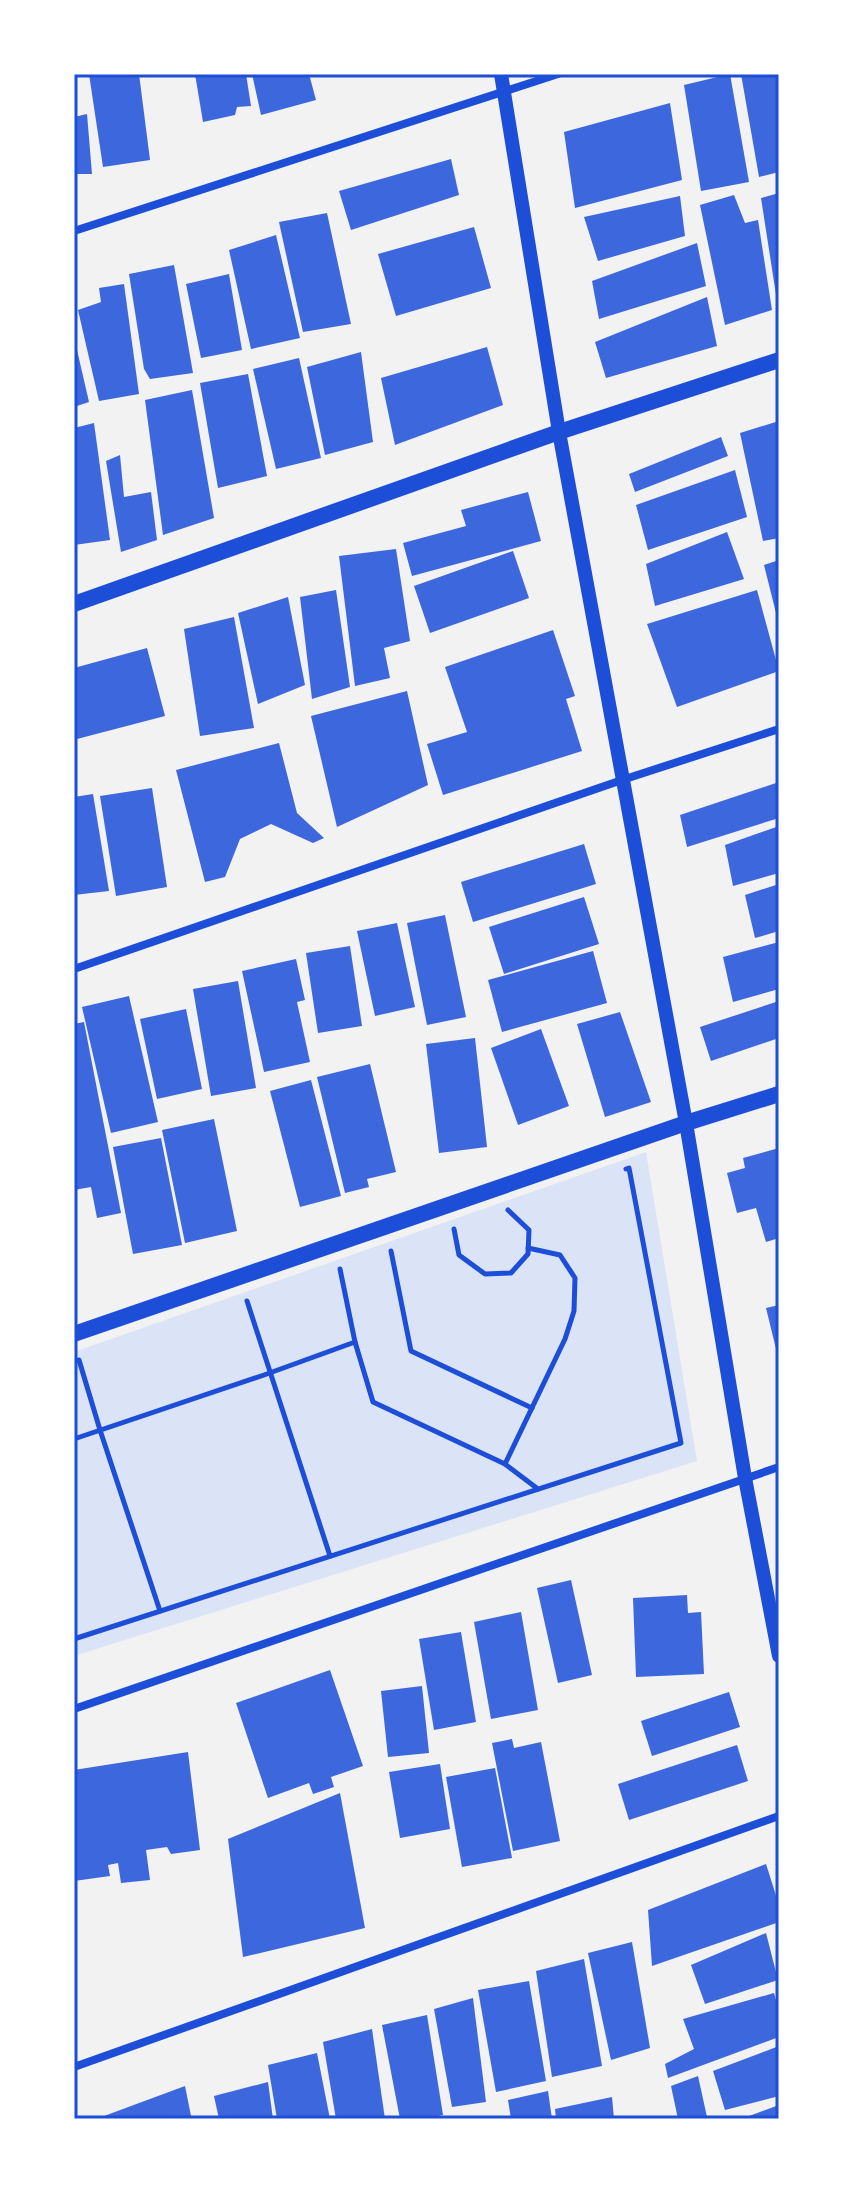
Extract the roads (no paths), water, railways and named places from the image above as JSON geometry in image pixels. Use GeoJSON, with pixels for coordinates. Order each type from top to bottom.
{"type":"FeatureCollection","features":[{"type":"Feature","properties":{"kind":"main road"},"geometry":{"type":"LineString","coordinates":[[74,604],[559,432],[779,360]]}},
{"type":"Feature","properties":{"kind":"main road"},"geometry":{"type":"LineString","coordinates":[[74,1334],[686,1123],[779,1094]]}},
{"type":"Feature","properties":{"kind":"street"},"geometry":{"type":"LineString","coordinates":[[501,74],[559,432],[686,1123],[745,1478],[779,1656]]}},
{"type":"Feature","properties":{"kind":"street"},"geometry":{"type":"LineString","coordinates":[[74,231],[558,74]]}},
{"type":"Feature","properties":{"kind":"street"},"geometry":{"type":"LineString","coordinates":[[74,969],[779,729]]}},
{"type":"Feature","properties":{"kind":"street"},"geometry":{"type":"LineString","coordinates":[[74,1709],[779,1467]]}},
{"type":"Feature","properties":{"kind":"street"},"geometry":{"type":"LineString","coordinates":[[74,2067],[779,1816]]}}]}
